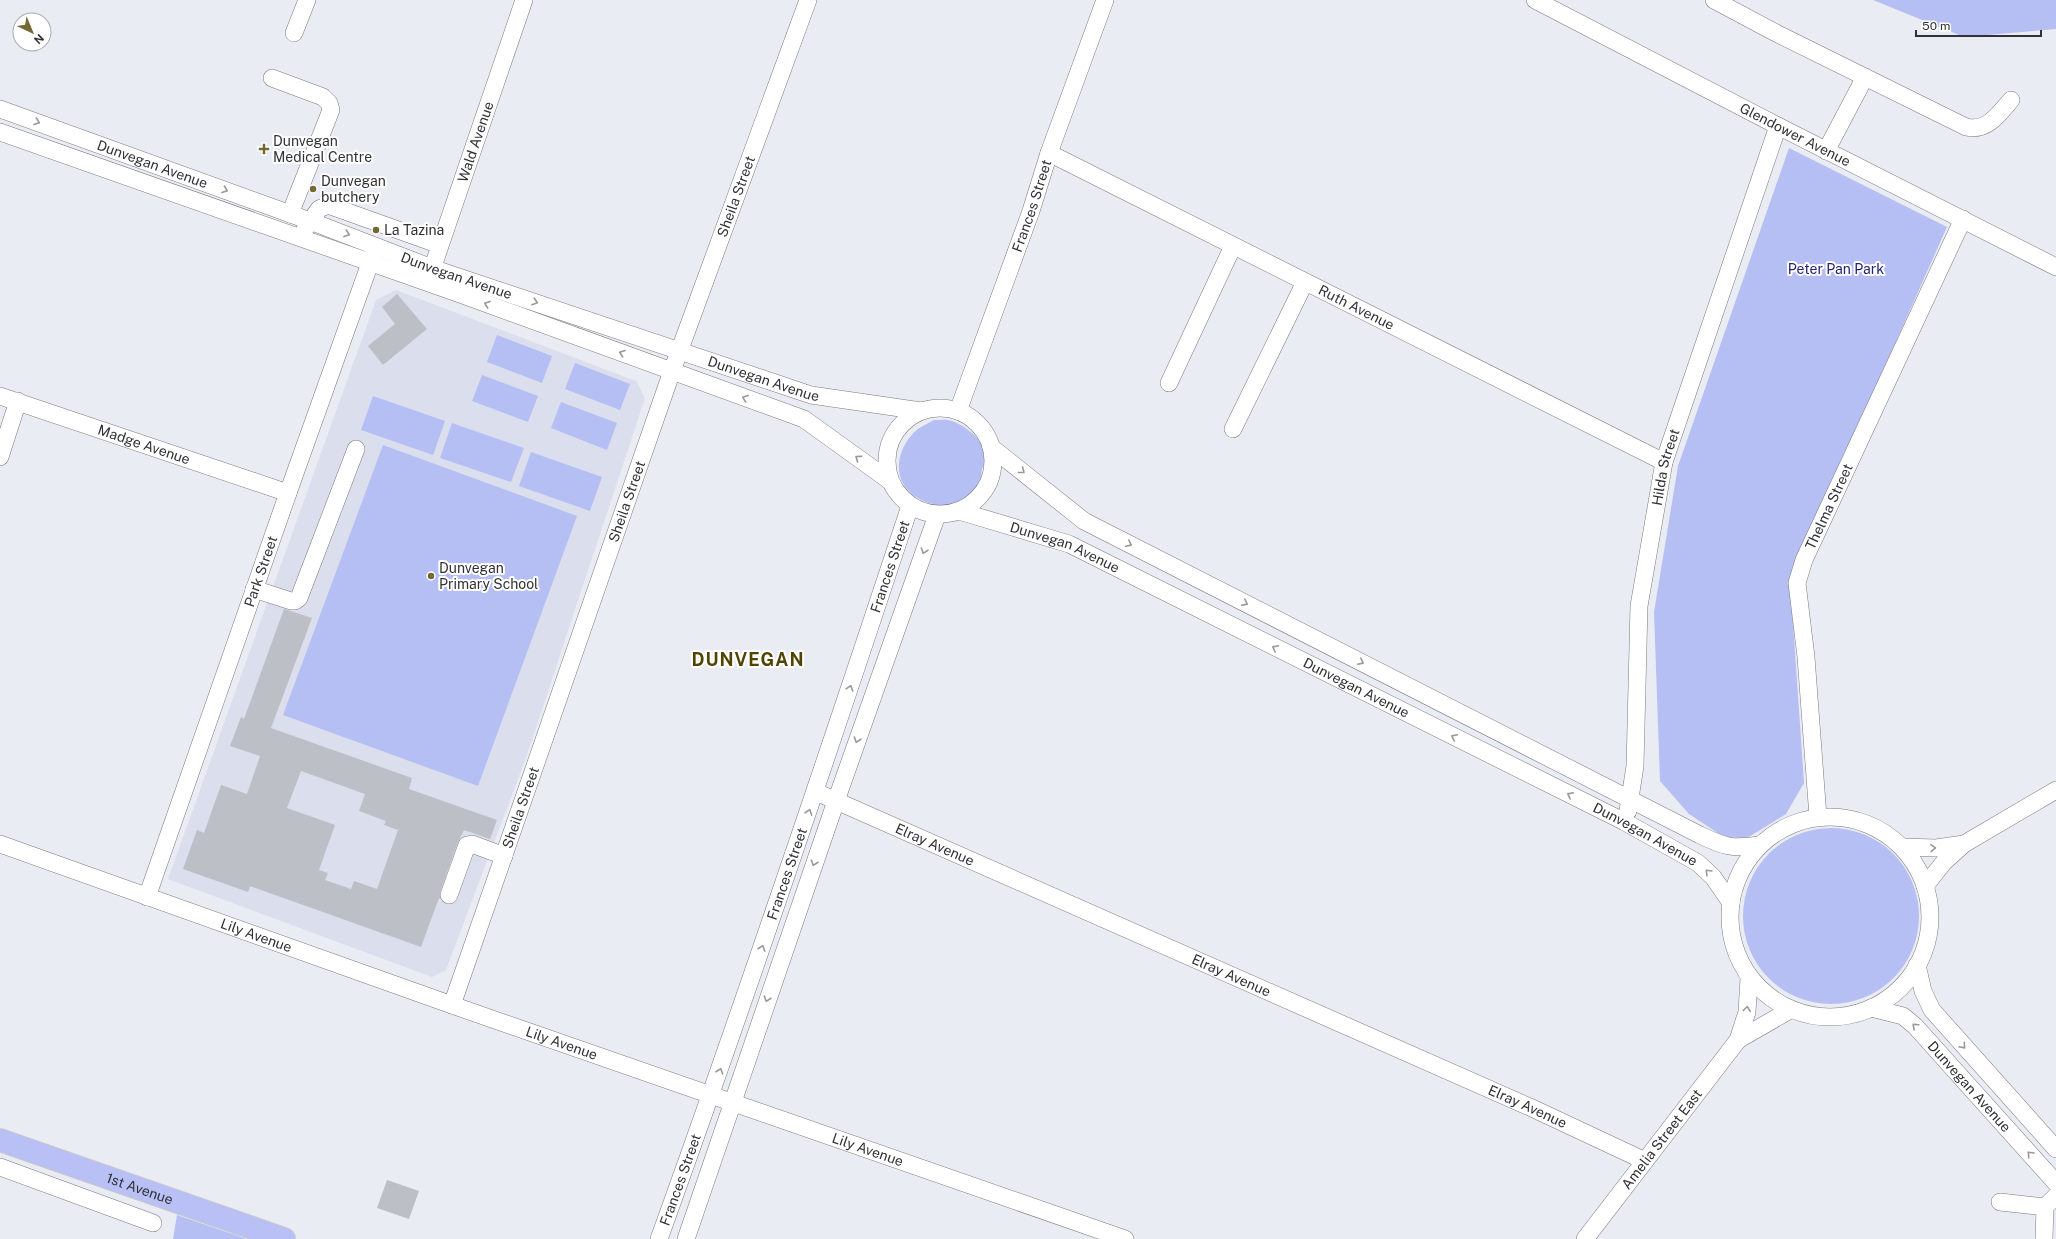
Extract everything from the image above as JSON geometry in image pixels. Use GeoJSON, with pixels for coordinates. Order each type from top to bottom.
{"type":"FeatureCollection","features":[{"type":"Feature","properties":{"kind":"main road","name":"1st Avenue"},"geometry":{"type":"LineString","coordinates":[[0,1140],[282,1238]]}},
{"type":"Feature","properties":{"kind":"street"},"geometry":{"type":"LineString","coordinates":[[294,34],[308,0]]}},
{"type":"Feature","properties":{"kind":"street","name":"Wald Avenue"},"geometry":{"type":"LineString","coordinates":[[430,276],[524,0]]}},
{"type":"Feature","properties":{"kind":"street","name":"Sheila Street"},"geometry":{"type":"LineString","coordinates":[[452,1005],[672,371],[808,0]]}},
{"type":"Feature","properties":{"kind":"street","name":"Frances Street"},"geometry":{"type":"LineString","coordinates":[[958,411],[1031,211],[1048,154],[1105,0]]}},
{"type":"Feature","properties":{"kind":"street","name":"Glendower Avenue"},"geometry":{"type":"LineString","coordinates":[[1536,0],[1826,151],[2056,267]]}},
{"type":"Feature","properties":{"kind":"street"},"geometry":{"type":"LineString","coordinates":[[1714,0],[1865,77],[1972,129],[1991,123],[2011,100]]}},
{"type":"Feature","properties":{"kind":"street"},"geometry":{"type":"LineString","coordinates":[[1826,151],[1865,77]]}},
{"type":"Feature","properties":{"kind":"street"},"geometry":{"type":"LineString","coordinates":[[272,78],[323,97],[329,104],[331,110],[290,214]]}},
{"type":"Feature","properties":{"kind":"street","name":"Dunvegan Avenue"},"geometry":{"type":"LineString","coordinates":[[0,109],[377,246],[430,276],[672,371],[804,419],[890,481]]}},
{"type":"Feature","properties":{"kind":"street","name":"Hilda Street"},"geometry":{"type":"LineString","coordinates":[[1625,822],[1630,801],[1635,766],[1639,606],[1664,462],[1778,126]]}},
{"type":"Feature","properties":{"kind":"street","name":"Dunvegan Avenue"},"geometry":{"type":"LineString","coordinates":[[0,132],[369,262],[430,276],[680,350],[811,394],[922,411]]}},
{"type":"Feature","properties":{"kind":"street","name":"Ruth Avenue"},"geometry":{"type":"LineString","coordinates":[[1048,154],[1664,462]]}},
{"type":"Feature","properties":{"kind":"street"},"geometry":{"type":"LineString","coordinates":[[120,174],[128,155]]}},
{"type":"Feature","properties":{"kind":"street"},"geometry":{"type":"LineString","coordinates":[[301,238],[310,221],[319,209],[328,205],[440,245]]}},
{"type":"Feature","properties":{"kind":"street","name":"Thelma Street"},"geometry":{"type":"LineString","coordinates":[[1818,817],[1806,658],[1797,583],[1804,560],[1963,219]]}},
{"type":"Feature","properties":{"kind":"street","name":"Park Street"},"geometry":{"type":"LineString","coordinates":[[148,897],[369,262],[377,246]]}},
{"type":"Feature","properties":{"kind":"street"},"geometry":{"type":"LineString","coordinates":[[1169,383],[1233,246]]}},
{"type":"Feature","properties":{"kind":"street"},"geometry":{"type":"LineString","coordinates":[[1232,430],[1305,282]]}},
{"type":"Feature","properties":{"kind":"street"},"geometry":{"type":"LineString","coordinates":[[804,419],[811,394]]}},
{"type":"Feature","properties":{"kind":"street","name":"Madge Avenue"},"geometry":{"type":"LineString","coordinates":[[0,396],[288,493]]}},
{"type":"Feature","properties":{"kind":"street"},"geometry":{"type":"LineString","coordinates":[[0,457],[18,401]]}},
{"type":"Feature","properties":{"kind":"street"},"geometry":{"type":"LineString","coordinates":[[940,408],[958,411],[973,420],[984,432],[991,447],[993,463],[990,478],[983,492],[973,503],[959,511],[937,515],[922,512],[910,506],[898,495],[890,481],[886,464],[888,448],[895,432],[907,420],[922,411],[940,408]]}},
{"type":"Feature","properties":{"kind":"street","name":"Dunvegan Avenue"},"geometry":{"type":"LineString","coordinates":[[991,447],[1084,521],[1630,801],[1725,846],[1740,848],[1760,845]]}},
{"type":"Feature","properties":{"kind":"street"},"geometry":{"type":"LineString","coordinates":[[254,590],[291,601],[295,601],[299,598],[356,449]]}},
{"type":"Feature","properties":{"kind":"street","name":"Frances Street"},"geometry":{"type":"LineString","coordinates":[[659,1239],[712,1094],[816,792],[910,506]]}},
{"type":"Feature","properties":{"kind":"street","name":"Dunvegan Avenue"},"geometry":{"type":"LineString","coordinates":[[959,511],[1069,544],[1625,822],[1698,863],[1713,877],[1730,904]]}},
{"type":"Feature","properties":{"kind":"street","name":"Frances Street"},"geometry":{"type":"LineString","coordinates":[[686,1239],[836,801],[937,515]]}},
{"type":"Feature","properties":{"kind":"street"},"geometry":{"type":"LineString","coordinates":[[1069,544],[1084,521]]}},
{"type":"Feature","properties":{"kind":"street"},"geometry":{"type":"LineString","coordinates":[[1179,600],[1192,576]]}},
{"type":"Feature","properties":{"kind":"street"},"geometry":{"type":"LineString","coordinates":[[1300,660],[1312,637]]}},
{"type":"Feature","properties":{"kind":"street"},"geometry":{"type":"LineString","coordinates":[[1409,714],[1420,692]]}},
{"type":"Feature","properties":{"kind":"street"},"geometry":{"type":"LineString","coordinates":[[1925,886],[1944,862],[1964,844],[2056,790]]}},
{"type":"Feature","properties":{"kind":"street","name":"Elray Avenue"},"geometry":{"type":"LineString","coordinates":[[816,792],[1532,1108],[1645,1161]]}},
{"type":"Feature","properties":{"kind":"street"},"geometry":{"type":"LineString","coordinates":[[1818,817],[1846,818],[1874,826],[1902,847],[1916,866],[1925,886],[1930,926],[1924,951],[1918,965],[1905,983],[1893,995],[1871,1008],[1850,1015],[1819,1017],[1790,1010],[1764,994],[1749,978],[1734,950],[1729,924],[1730,904],[1741,869],[1760,845],[1786,827],[1818,817]]}},
{"type":"Feature","properties":{"kind":"street","name":"Lily Avenue"},"geometry":{"type":"LineString","coordinates":[[0,844],[452,1005],[712,1094],[1125,1239]]}},
{"type":"Feature","properties":{"kind":"street"},"geometry":{"type":"LineString","coordinates":[[449,895],[468,845],[472,844],[504,856]]}},
{"type":"Feature","properties":{"kind":"street"},"geometry":{"type":"LineString","coordinates":[[1902,847],[1936,848],[1964,844]]}},
{"type":"Feature","properties":{"kind":"street","name":"Dunvegan Avenue"},"geometry":{"type":"LineString","coordinates":[[1918,965],[1923,991],[1932,1010],[2056,1149]]}},
{"type":"Feature","properties":{"kind":"street","name":"Amelia Street East"},"geometry":{"type":"LineString","coordinates":[[1585,1239],[1738,1040],[1747,1012],[1749,978]]}},
{"type":"Feature","properties":{"kind":"street","name":"Dunvegan Avenue"},"geometry":{"type":"LineString","coordinates":[[1871,1008],[1903,1016],[1915,1026],[2001,1124],[2056,1183]]}},
{"type":"Feature","properties":{"kind":"street","name":"Amelia Street East"},"geometry":{"type":"LineString","coordinates":[[1738,1040],[1790,1010]]}},
{"type":"Feature","properties":{"kind":"street"},"geometry":{"type":"LineString","coordinates":[[2001,1124],[2018,1108]]}},
{"type":"Feature","properties":{"kind":"street","name":"1st Avenue"},"geometry":{"type":"LineString","coordinates":[[0,1167],[154,1223]]}},
{"type":"Feature","properties":{"kind":"street"},"geometry":{"type":"LineString","coordinates":[[2000,1202],[2050,1202],[2044,1239]]}},
{"type":"Feature","properties":{"kind":"shaded area","name":"Dunvegan Primary School"},"geometry":{"type":"Polygon","coordinates":[[[396,290],[636,381],[645,398],[527,755],[446,970],[432,977],[168,879],[376,300],[396,290]]]}},
{"type":"Feature","properties":{"kind":"green space"},"geometry":{"type":"Polygon","coordinates":[[[1873,0],[2056,0],[2056,29],[1964,37],[1873,0]]]}},
{"type":"Feature","properties":{"kind":"green space","name":"Peter Pan Park"},"geometry":{"type":"Polygon","coordinates":[[[1789,148],[1947,227],[1790,579],[1804,783],[1786,814],[1747,838],[1724,837],[1689,814],[1660,781],[1654,612],[1678,466],[1789,148]]]}},
{"type":"Feature","properties":{"kind":"green space"},"geometry":{"type":"Polygon","coordinates":[[[497,335],[552,356],[542,383],[487,362],[497,335]]]}},
{"type":"Feature","properties":{"kind":"green space"},"geometry":{"type":"Polygon","coordinates":[[[575,363],[630,384],[620,410],[565,389],[575,363]]]}},
{"type":"Feature","properties":{"kind":"green space"},"geometry":{"type":"Polygon","coordinates":[[[482,375],[538,396],[528,422],[472,401],[482,375]]]}},
{"type":"Feature","properties":{"kind":"green space"},"geometry":{"type":"Polygon","coordinates":[[[373,396],[445,421],[433,455],[361,430],[373,396]]]}},
{"type":"Feature","properties":{"kind":"green space"},"geometry":{"type":"Polygon","coordinates":[[[561,402],[617,423],[607,450],[551,428],[561,402]]]}},
{"type":"Feature","properties":{"kind":"green space"},"geometry":{"type":"Polygon","coordinates":[[[934,420],[950,420],[958,423],[980,441],[986,453],[986,461],[982,469],[979,486],[961,501],[948,505],[935,505],[916,497],[902,482],[899,473],[899,463],[905,445],[918,429],[934,420]]]}},
{"type":"Feature","properties":{"kind":"green space"},"geometry":{"type":"Polygon","coordinates":[[[452,423],[524,448],[511,482],[440,458],[452,423]]]}},
{"type":"Feature","properties":{"kind":"green space"},"geometry":{"type":"Polygon","coordinates":[[[383,445],[577,516],[478,786],[283,715],[383,445]]]}},
{"type":"Feature","properties":{"kind":"green space"},"geometry":{"type":"Polygon","coordinates":[[[531,452],[602,477],[590,511],[519,486],[531,452]]]}},
{"type":"Feature","properties":{"kind":"green space"},"geometry":{"type":"Polygon","coordinates":[[[1831,828],[1848,830],[1865,835],[1887,848],[1899,860],[1912,882],[1917,899],[1919,916],[1917,933],[1912,950],[1899,972],[1887,984],[1865,997],[1848,1002],[1831,1004],[1814,1002],[1797,997],[1775,984],[1763,972],[1750,950],[1745,933],[1743,916],[1745,899],[1750,882],[1763,860],[1775,848],[1797,835],[1814,830],[1831,828]]]}},
{"type":"Feature","properties":{"kind":"green space"},"geometry":{"type":"Polygon","coordinates":[[[177,1215],[247,1239],[173,1239],[177,1215]]]}},
{"type":"Feature","properties":{"kind":"building"},"geometry":{"type":"Polygon","coordinates":[[[397,294],[427,329],[383,365],[368,346],[395,324],[382,307],[397,294]]]}},
{"type":"Feature","properties":{"kind":"building"},"geometry":{"type":"Polygon","coordinates":[[[284,609],[312,618],[271,728],[412,778],[409,789],[497,820],[490,839],[464,830],[458,842],[440,892],[440,899],[439,898],[421,947],[250,886],[248,892],[183,869],[197,830],[204,833],[221,785],[247,794],[260,756],[230,746],[241,717],[244,719],[284,609]],[[301,771],[287,808],[335,825],[319,870],[328,873],[325,880],[351,889],[354,881],[377,889],[398,830],[384,825],[386,821],[359,811],[365,794],[301,771]]]}},
{"type":"Feature","properties":{"kind":"building"},"geometry":{"type":"Polygon","coordinates":[[[387,1180],[419,1191],[409,1219],[377,1208],[387,1180]]]}},
{"type":"Feature","properties":{"kind":"place","name":"Dunvegan Medical Centre"},"geometry":{"type":"Point","coordinates":[264,149]}},
{"type":"Feature","properties":{"kind":"place","name":"Dunvegan butchery"},"geometry":{"type":"Point","coordinates":[313,189]}},
{"type":"Feature","properties":{"kind":"place","name":"La Tazina"},"geometry":{"type":"Point","coordinates":[376,230]}},
{"type":"Feature","properties":{"kind":"place","name":"Dunvegan Primary School"},"geometry":{"type":"Point","coordinates":[431,576]}},
{"type":"Feature","properties":{"kind":"district","name":"DUNVEGAN"},"geometry":{"type":"Point","coordinates":[748,659]}}]}
